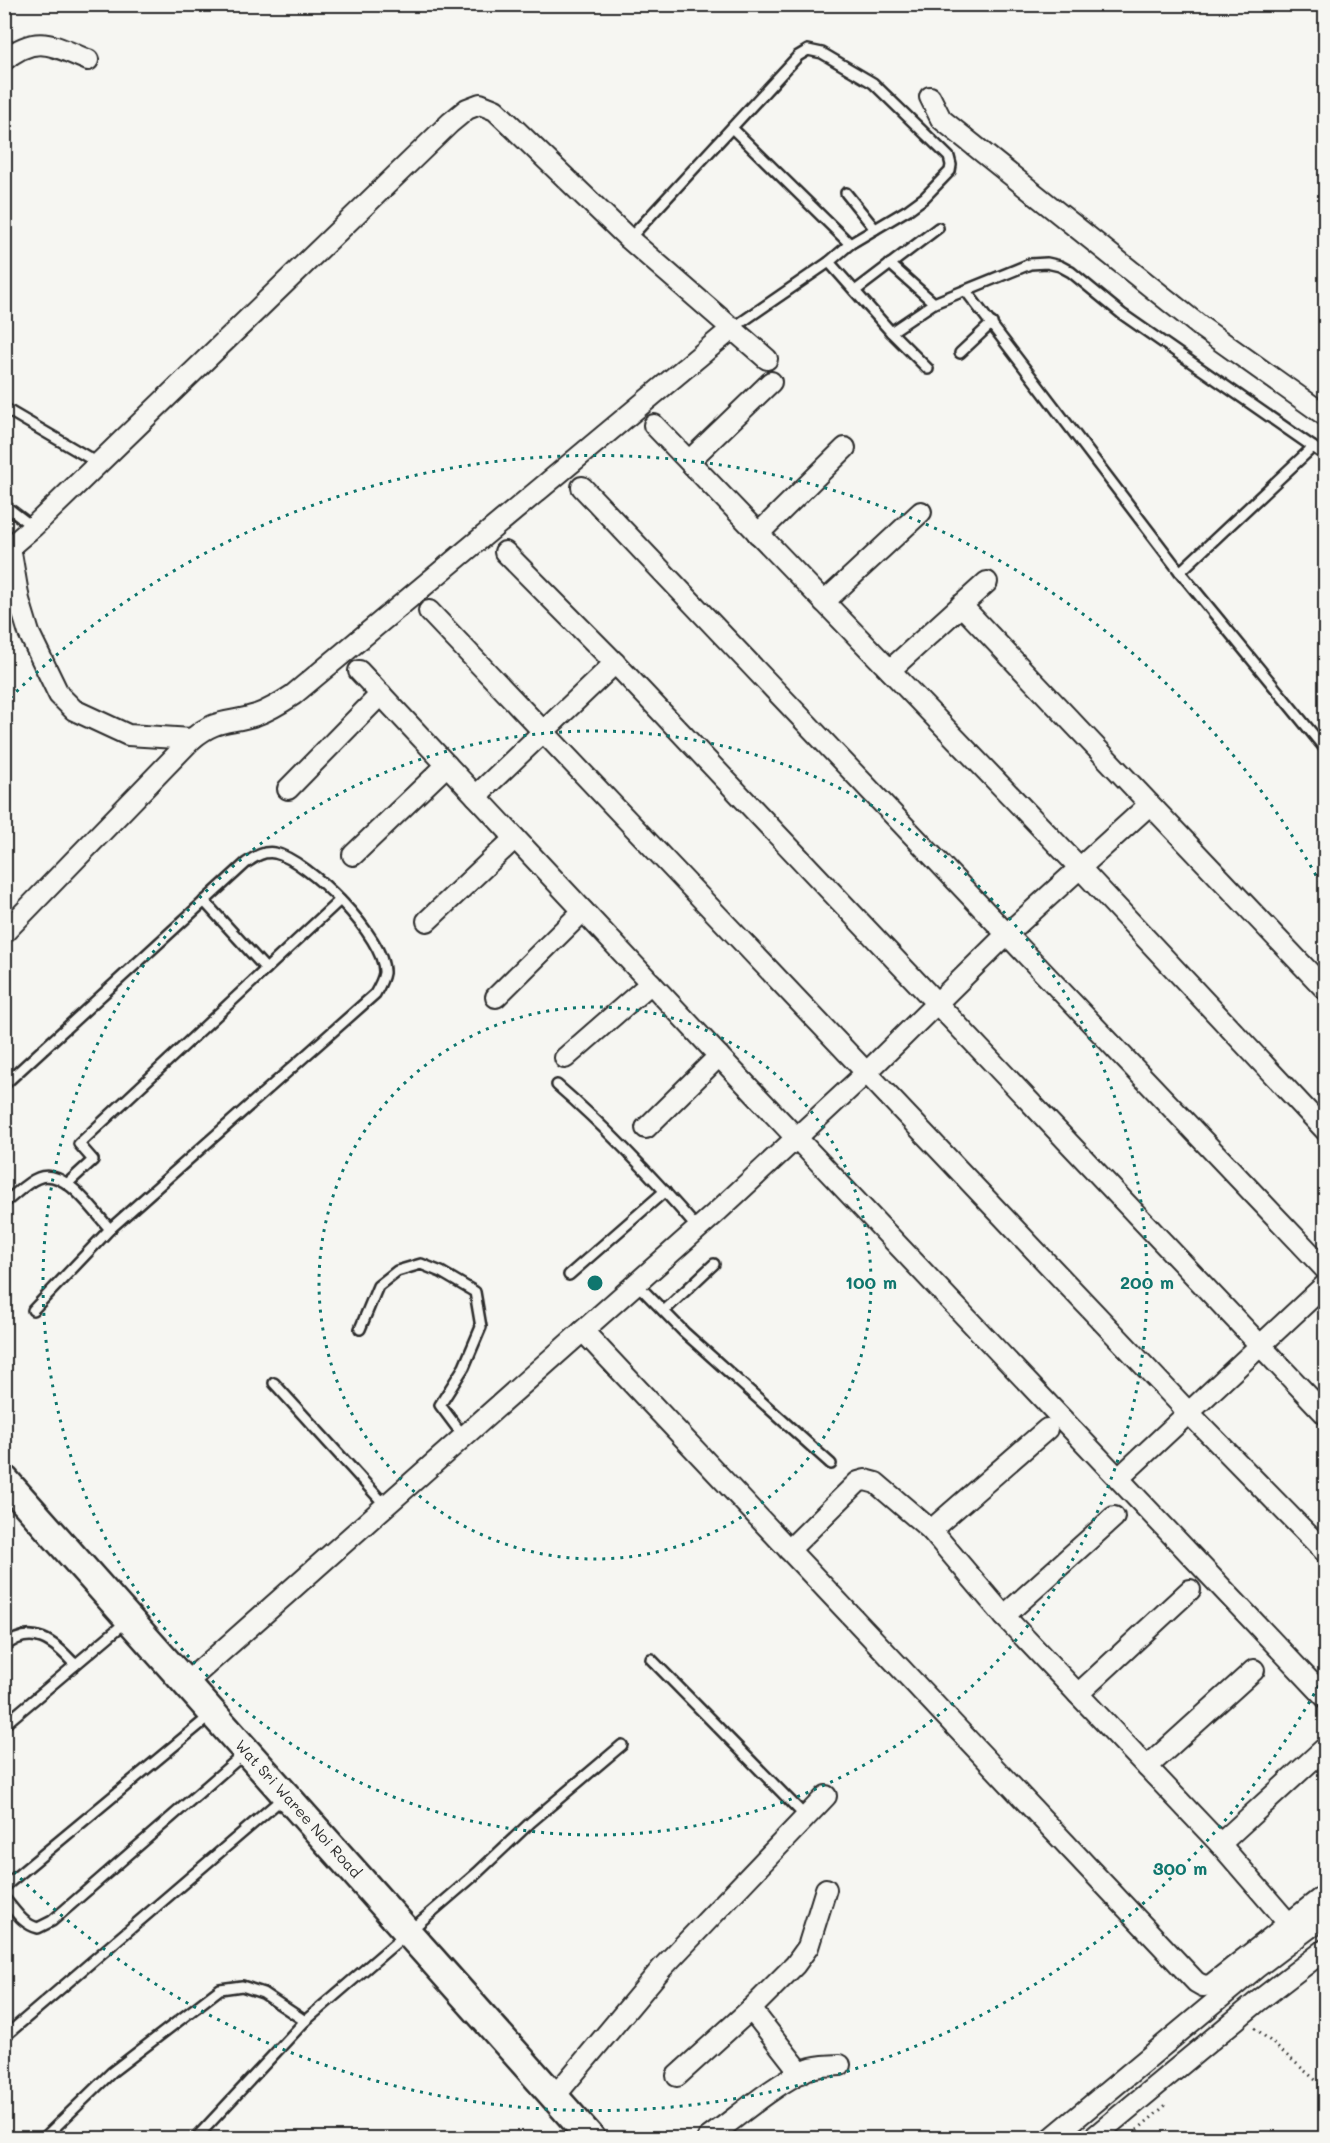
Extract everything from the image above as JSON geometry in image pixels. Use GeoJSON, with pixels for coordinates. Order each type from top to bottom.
{"type":"FeatureCollection","features":[{"type":"Feature","properties":{"kind":"main road","name":"Wat Sri Waree Noi Road"},"geometry":{"type":"LineString","coordinates":[[6,1483],[591,2139]]}},
{"type":"Feature","properties":{"kind":"street"},"geometry":{"type":"LineString","coordinates":[[4,60],[16,51],[37,42],[54,46],[88,60]]}},
{"type":"Feature","properties":{"kind":"street"},"geometry":{"type":"LineString","coordinates":[[930,97],[941,118],[956,132],[1201,327],[1326,416]]}},
{"type":"Feature","properties":{"kind":"street"},"geometry":{"type":"LineString","coordinates":[[192,739],[128,735],[74,710],[59,695],[29,633],[7,549],[33,527],[467,109],[480,104],[495,110],[629,239],[767,359]]}},
{"type":"Feature","properties":{"kind":"street"},"geometry":{"type":"LineString","coordinates":[[4,933],[205,727],[222,721],[255,715],[274,708],[293,695],[733,328]]}},
{"type":"Feature","properties":{"kind":"street"},"geometry":{"type":"LineString","coordinates":[[689,461],[771,382]]}},
{"type":"Feature","properties":{"kind":"street"},"geometry":{"type":"LineString","coordinates":[[654,425],[1080,868],[1326,1131]]}},
{"type":"Feature","properties":{"kind":"street"},"geometry":{"type":"LineString","coordinates":[[758,534],[845,448]]}},
{"type":"Feature","properties":{"kind":"street"},"geometry":{"type":"LineString","coordinates":[[582,487],[1326,1270]]}},
{"type":"Feature","properties":{"kind":"street"},"geometry":{"type":"LineString","coordinates":[[824,602],[921,512]]}},
{"type":"Feature","properties":{"kind":"street"},"geometry":{"type":"LineString","coordinates":[[505,552],[615,663],[1326,1415]]}},
{"type":"Feature","properties":{"kind":"street"},"geometry":{"type":"LineString","coordinates":[[890,670],[987,582]]}},
{"type":"Feature","properties":{"kind":"street"},"geometry":{"type":"LineString","coordinates":[[961,605],[1326,990]]}},
{"type":"Feature","properties":{"kind":"street"},"geometry":{"type":"LineString","coordinates":[[429,611],[1189,1413],[1326,1552]]}},
{"type":"Feature","properties":{"kind":"street"},"geometry":{"type":"LineString","coordinates":[[476,796],[615,663]]}},
{"type":"Feature","properties":{"kind":"street"},"geometry":{"type":"LineString","coordinates":[[359,671],[719,1056],[1326,1698]]}},
{"type":"Feature","properties":{"kind":"street"},"geometry":{"type":"LineString","coordinates":[[288,789],[381,694]]}},
{"type":"Feature","properties":{"kind":"street"},"geometry":{"type":"LineString","coordinates":[[353,855],[447,765]]}},
{"type":"Feature","properties":{"kind":"street"},"geometry":{"type":"LineString","coordinates":[[186,1683],[698,1229],[866,1073],[1007,934],[1149,805]]}},
{"type":"Feature","properties":{"kind":"street"},"geometry":{"type":"LineString","coordinates":[[427,921],[515,838]]}},
{"type":"Feature","properties":{"kind":"street"},"geometry":{"type":"LineString","coordinates":[[496,997],[583,911]]}},
{"type":"Feature","properties":{"kind":"street"},"geometry":{"type":"LineString","coordinates":[[565,1058],[651,983]]}},
{"type":"Feature","properties":{"kind":"street"},"geometry":{"type":"LineString","coordinates":[[646,1128],[719,1056]]}},
{"type":"Feature","properties":{"kind":"street"},"geometry":{"type":"LineString","coordinates":[[1119,1478],[1326,1284]]}},
{"type":"Feature","properties":{"kind":"street"},"geometry":{"type":"LineString","coordinates":[[583,1331],[1196,1982],[1203,1986],[1211,1985],[1326,1894]]}},
{"type":"Feature","properties":{"kind":"street"},"geometry":{"type":"LineString","coordinates":[[931,1530],[1047,1429]]}},
{"type":"Feature","properties":{"kind":"street"},"geometry":{"type":"LineString","coordinates":[[789,1550],[858,1482],[865,1480],[876,1483],[931,1530],[1004,1616],[1220,1844],[1289,1924]]}},
{"type":"Feature","properties":{"kind":"street"},"geometry":{"type":"LineString","coordinates":[[1004,1616],[1114,1517]]}},
{"type":"Feature","properties":{"kind":"street"},"geometry":{"type":"LineString","coordinates":[[1078,1694],[1190,1590]]}},
{"type":"Feature","properties":{"kind":"street"},"geometry":{"type":"LineString","coordinates":[[1147,1767],[1254,1670]]}},
{"type":"Feature","properties":{"kind":"street"},"geometry":{"type":"LineString","coordinates":[[1220,1844],[1326,1747]]}},
{"type":"Feature","properties":{"kind":"street"},"geometry":{"type":"LineString","coordinates":[[554,2097],[662,1968],[826,1796]]}},
{"type":"Feature","properties":{"kind":"street"},"geometry":{"type":"LineString","coordinates":[[677,2076],[751,2009],[795,1965],[808,1947],[826,1889]]}},
{"type":"Feature","properties":{"kind":"street"},"geometry":{"type":"LineString","coordinates":[[1052,2139],[1247,1975],[1326,1915]]}},
{"type":"Feature","properties":{"kind":"street"},"geometry":{"type":"LineString","coordinates":[[1093,2139],[1257,2002],[1326,1949]]}},
{"type":"Feature","properties":{"kind":"street"},"geometry":{"type":"LineString","coordinates":[[751,2009],[801,2073]]}},
{"type":"Feature","properties":{"kind":"street"},"geometry":{"type":"LineString","coordinates":[[708,2139],[778,2087],[801,2073],[818,2066],[840,2065]]}},
{"type":"Feature","properties":{"kind":"lane"},"geometry":{"type":"LineString","coordinates":[[629,239],[798,56],[808,50],[822,53],[873,83],[948,157],[951,165],[950,171],[924,198],[850,244],[829,262],[733,328]]}},
{"type":"Feature","properties":{"kind":"lane"},"geometry":{"type":"LineString","coordinates":[[732,128],[850,244]]}},
{"type":"Feature","properties":{"kind":"lane"},"geometry":{"type":"LineString","coordinates":[[846,193],[875,229]]}},
{"type":"Feature","properties":{"kind":"lane"},"geometry":{"type":"LineString","coordinates":[[855,291],[938,228]]}},
{"type":"Feature","properties":{"kind":"lane"},"geometry":{"type":"LineString","coordinates":[[829,262],[891,332],[928,369]]}},
{"type":"Feature","properties":{"kind":"lane"},"geometry":{"type":"LineString","coordinates":[[891,332],[934,303],[1030,264],[1047,263],[1060,266],[1071,272],[1122,314],[1326,456]]}},
{"type":"Feature","properties":{"kind":"lane"},"geometry":{"type":"LineString","coordinates":[[890,264],[934,303]]}},
{"type":"Feature","properties":{"kind":"lane"},"geometry":{"type":"LineString","coordinates":[[966,291],[1180,572],[1326,750]]}},
{"type":"Feature","properties":{"kind":"lane"},"geometry":{"type":"LineString","coordinates":[[960,353],[992,323]]}},
{"type":"Feature","properties":{"kind":"lane"},"geometry":{"type":"LineString","coordinates":[[4,408],[98,464]]}},
{"type":"Feature","properties":{"kind":"lane"},"geometry":{"type":"LineString","coordinates":[[1180,572],[1313,447]]}},
{"type":"Feature","properties":{"kind":"lane"},"geometry":{"type":"LineString","coordinates":[[4,505],[33,527]]}},
{"type":"Feature","properties":{"kind":"lane"},"geometry":{"type":"LineString","coordinates":[[4,1085],[204,901],[260,853],[283,856],[321,880],[368,932],[381,956],[384,972],[375,994],[110,1229],[33,1310]]}},
{"type":"Feature","properties":{"kind":"lane"},"geometry":{"type":"LineString","coordinates":[[69,1183],[93,1160],[79,1144],[340,900]]}},
{"type":"Feature","properties":{"kind":"lane"},"geometry":{"type":"LineString","coordinates":[[204,901],[266,969]]}},
{"type":"Feature","properties":{"kind":"lane"},"geometry":{"type":"LineString","coordinates":[[557,1085],[591,1114],[698,1229]]}},
{"type":"Feature","properties":{"kind":"lane"},"geometry":{"type":"LineString","coordinates":[[4,1203],[38,1178],[58,1178],[69,1183],[110,1229]]}},
{"type":"Feature","properties":{"kind":"lane"},"geometry":{"type":"LineString","coordinates":[[569,1275],[665,1191]]}},
{"type":"Feature","properties":{"kind":"lane"},"geometry":{"type":"LineString","coordinates":[[360,1329],[378,1287],[397,1270],[421,1264],[441,1272],[475,1292],[481,1327],[464,1367],[440,1405],[464,1437]]}},
{"type":"Feature","properties":{"kind":"lane"},"geometry":{"type":"LineString","coordinates":[[664,1311],[714,1264]]}},
{"type":"Feature","properties":{"kind":"lane"},"geometry":{"type":"LineString","coordinates":[[637,1284],[831,1464]]}},
{"type":"Feature","properties":{"kind":"lane"},"geometry":{"type":"LineString","coordinates":[[274,1383],[386,1506]]}},
{"type":"Feature","properties":{"kind":"lane"},"geometry":{"type":"LineString","coordinates":[[4,1725],[129,1619]]}},
{"type":"Feature","properties":{"kind":"lane"},"geometry":{"type":"LineString","coordinates":[[4,1647],[23,1635],[37,1637],[60,1648],[75,1665]]}},
{"type":"Feature","properties":{"kind":"lane"},"geometry":{"type":"LineString","coordinates":[[651,1659],[806,1817]]}},
{"type":"Feature","properties":{"kind":"lane"},"geometry":{"type":"LineString","coordinates":[[4,1887],[213,1713]]}},
{"type":"Feature","properties":{"kind":"lane"},"geometry":{"type":"LineString","coordinates":[[196,2139],[305,2021],[622,1745]]}},
{"type":"Feature","properties":{"kind":"lane"},"geometry":{"type":"LineString","coordinates":[[4,1898],[30,1926],[38,1928],[52,1921],[247,1751]]}},
{"type":"Feature","properties":{"kind":"lane"},"geometry":{"type":"LineString","coordinates":[[4,2037],[286,1796]]}},
{"type":"Feature","properties":{"kind":"lane"},"geometry":{"type":"LineString","coordinates":[[44,2139],[112,2072],[220,1989],[242,1986],[263,1993],[305,2021]]}},
{"type":"Feature","properties":{"kind":"path"},"geometry":{"type":"LineString","coordinates":[[1254,2027],[1326,2090]]}},
{"type":"Feature","properties":{"kind":"path"},"geometry":{"type":"LineString","coordinates":[[1128,2139],[1170,2101]]}}]}
